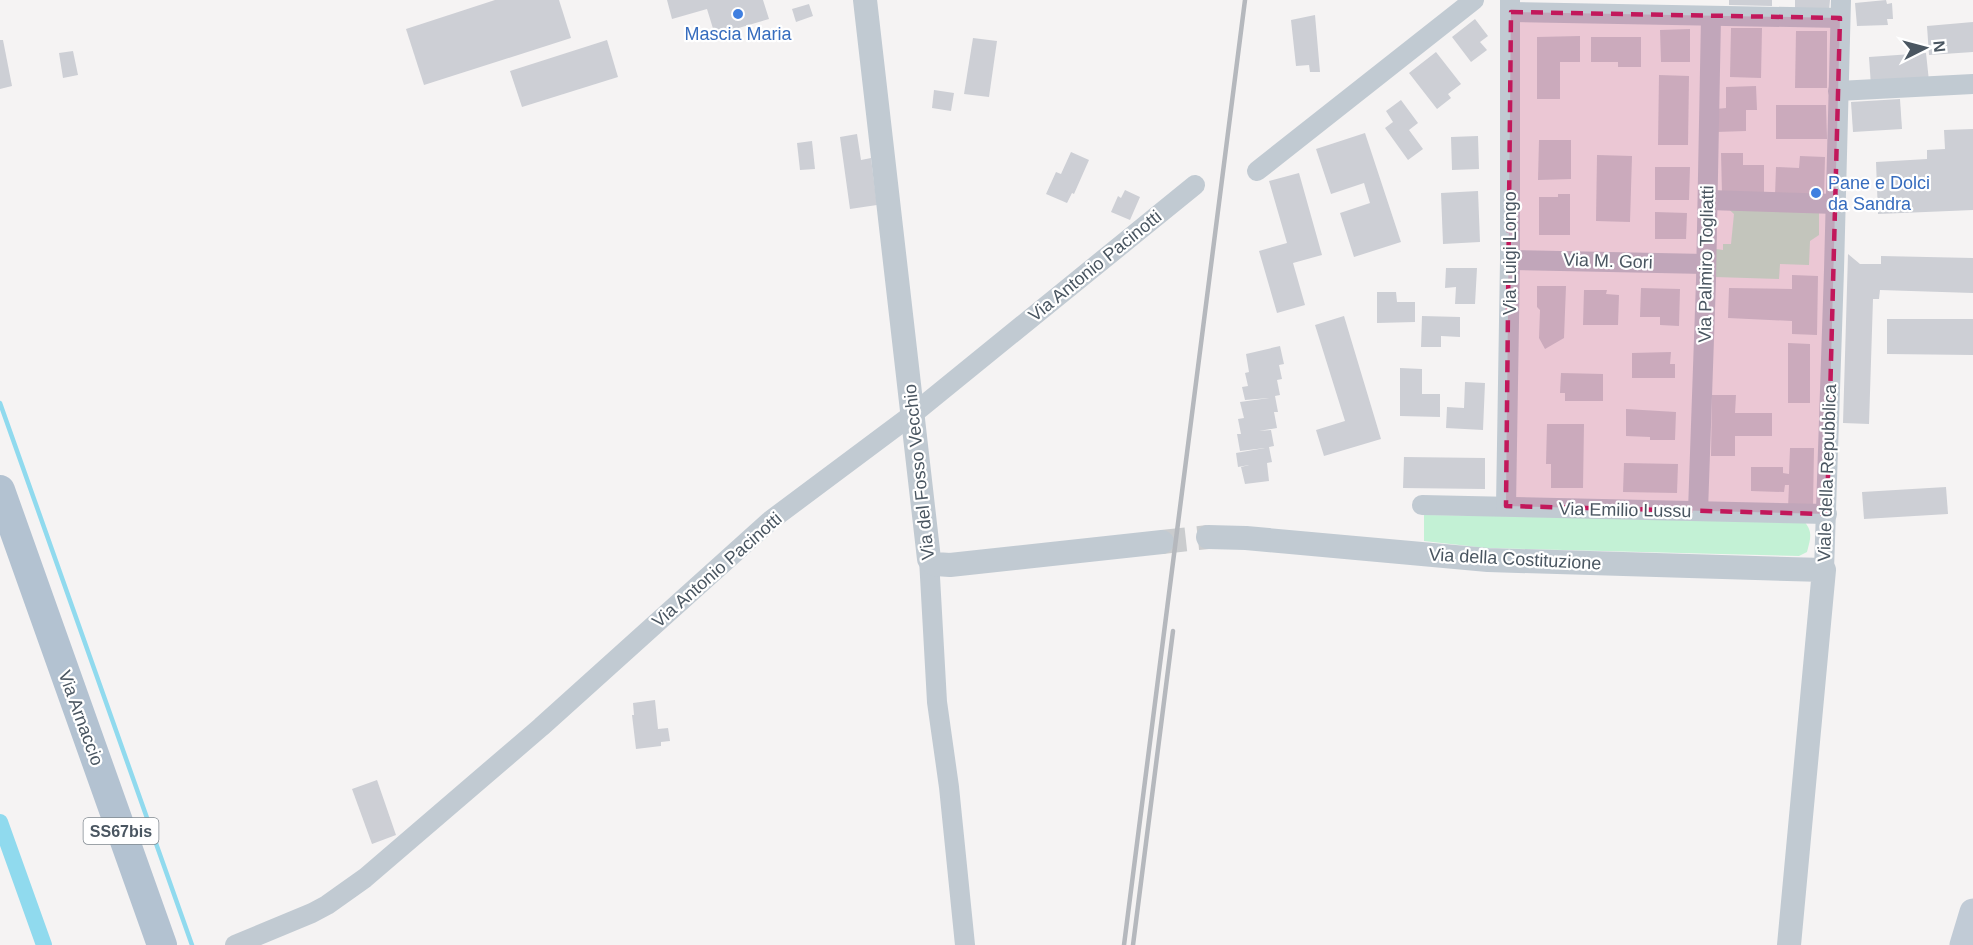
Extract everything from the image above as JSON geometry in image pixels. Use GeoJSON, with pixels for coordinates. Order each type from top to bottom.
{"type":"FeatureCollection","features":[{"type":"Feature","properties":{"kind":"main road","name":"Via Arnaccio"},"geometry":{"type":"LineString","coordinates":[[0,490],[162,945]]}},
{"type":"Feature","properties":{"kind":"main road"},"geometry":{"type":"LineString","coordinates":[[1963,945],[1973,912]]}},
{"type":"Feature","properties":{"kind":"street","name":"Via del Fosso Vecchio"},"geometry":{"type":"LineString","coordinates":[[865,0],[928,559],[937,702],[952,810],[965,945]]}},
{"type":"Feature","properties":{"kind":"street"},"geometry":{"type":"LineString","coordinates":[[1257,171],[1474,0]]}},
{"type":"Feature","properties":{"kind":"street"},"geometry":{"type":"LineString","coordinates":[[1510,6],[1711,16],[1840,9]]}},
{"type":"Feature","properties":{"kind":"street","name":"Via Luigi Longo"},"geometry":{"type":"LineString","coordinates":[[1506,506],[1510,260],[1510,6]]}},
{"type":"Feature","properties":{"kind":"street","name":"Viale della Repubblica"},"geometry":{"type":"LineString","coordinates":[[1789,945],[1824,570],[1840,9]]}},
{"type":"Feature","properties":{"kind":"street","name":"Via Palmiro Togliatti"},"geometry":{"type":"LineString","coordinates":[[1698,511],[1708,200],[1711,16]]}},
{"type":"Feature","properties":{"kind":"street"},"geometry":{"type":"LineString","coordinates":[[1838,91],[1973,84]]}},
{"type":"Feature","properties":{"kind":"street","name":"Via Antonio Pacinotti"},"geometry":{"type":"LineString","coordinates":[[235,945],[312,913],[365,878],[541,727],[771,520],[912,414],[1195,185]]}},
{"type":"Feature","properties":{"kind":"street"},"geometry":{"type":"LineString","coordinates":[[1708,200],[1836,204]]}},
{"type":"Feature","properties":{"kind":"street","name":"Via M. Gori"},"geometry":{"type":"LineString","coordinates":[[1510,260],[1706,264]]}},
{"type":"Feature","properties":{"kind":"street","name":"Via Emilio Lussu"},"geometry":{"type":"LineString","coordinates":[[1422,505],[1827,514]]}},
{"type":"Feature","properties":{"kind":"street","name":"Via della Costituzione"},"geometry":{"type":"LineString","coordinates":[[1208,537],[1246,538],[1488,560],[1824,570]]}},
{"type":"Feature","properties":{"kind":"street"},"geometry":{"type":"LineString","coordinates":[[928,559],[935,564],[950,565],[1162,542]]}},
{"type":"Feature","properties":{"kind":"highlighted area"},"geometry":{"type":"Polygon","coordinates":[[[1511,12],[1840,18],[1827,514],[1506,506],[1511,12]]]}},
{"type":"Feature","properties":{"kind":"green space"},"geometry":{"type":"Polygon","coordinates":[[[1723,204],[1819,207],[1819,235],[1810,241],[1809,265],[1780,264],[1779,279],[1715,277],[1716,249],[1723,250],[1723,244],[1731,244],[1734,214],[1723,204]]]}},
{"type":"Feature","properties":{"kind":"green space"},"geometry":{"type":"Polygon","coordinates":[[[1424,515],[1803,520],[1810,531],[1810,538],[1807,552],[1799,556],[1486,548],[1424,541],[1424,515]]]}},
{"type":"Feature","properties":{"kind":"building"},"geometry":{"type":"Polygon","coordinates":[[[495,0],[559,0],[571,38],[424,85],[406,29],[495,0]]]}},
{"type":"Feature","properties":{"kind":"building","name":"Mascia Maria"},"geometry":{"type":"Polygon","coordinates":[[[667,0],[763,0],[769,19],[715,35],[707,9],[672,19],[667,0]]]}},
{"type":"Feature","properties":{"kind":"building"},"geometry":{"type":"Polygon","coordinates":[[[1729,0],[1772,0],[1772,6],[1729,5],[1729,0]]]}},
{"type":"Feature","properties":{"kind":"building"},"geometry":{"type":"Polygon","coordinates":[[[1795,0],[1830,0],[1829,10],[1795,10],[1795,0]]]}},
{"type":"Feature","properties":{"kind":"building"},"geometry":{"type":"Polygon","coordinates":[[[1886,0],[1887,4],[1892,3],[1893,19],[1887,19],[1888,25],[1857,26],[1855,3],[1886,0]]]}},
{"type":"Feature","properties":{"kind":"building"},"geometry":{"type":"Polygon","coordinates":[[[809,4],[813,16],[796,22],[792,9],[809,4]]]}},
{"type":"Feature","properties":{"kind":"building"},"geometry":{"type":"Polygon","coordinates":[[[1315,15],[1320,72],[1310,72],[1309,65],[1296,66],[1291,20],[1315,15]]]}},
{"type":"Feature","properties":{"kind":"building"},"geometry":{"type":"Polygon","coordinates":[[[1475,19],[1488,36],[1480,42],[1487,50],[1471,62],[1452,37],[1475,19]]]}},
{"type":"Feature","properties":{"kind":"building"},"geometry":{"type":"Polygon","coordinates":[[[1973,22],[1973,52],[1929,55],[1927,26],[1973,22]]]}},
{"type":"Feature","properties":{"kind":"building"},"geometry":{"type":"Polygon","coordinates":[[[1731,28],[1762,28],[1761,78],[1730,77],[1731,28]]]}},
{"type":"Feature","properties":{"kind":"building"},"geometry":{"type":"Polygon","coordinates":[[[1690,29],[1690,62],[1661,62],[1660,30],[1690,29]]]}},
{"type":"Feature","properties":{"kind":"building"},"geometry":{"type":"Polygon","coordinates":[[[1796,31],[1827,31],[1827,88],[1795,88],[1796,31]]]}},
{"type":"Feature","properties":{"kind":"building"},"geometry":{"type":"Polygon","coordinates":[[[1580,36],[1580,62],[1560,62],[1560,99],[1537,99],[1537,37],[1580,36]]]}},
{"type":"Feature","properties":{"kind":"building"},"geometry":{"type":"Polygon","coordinates":[[[1591,37],[1641,37],[1641,67],[1618,67],[1618,62],[1591,62],[1591,37]]]}},
{"type":"Feature","properties":{"kind":"building"},"geometry":{"type":"Polygon","coordinates":[[[973,38],[997,41],[989,97],[964,94],[973,38]]]}},
{"type":"Feature","properties":{"kind":"building"},"geometry":{"type":"Polygon","coordinates":[[[0,40],[3,40],[12,86],[0,89],[0,40]]]}},
{"type":"Feature","properties":{"kind":"building"},"geometry":{"type":"Polygon","coordinates":[[[607,40],[618,77],[522,107],[510,71],[607,40]]]}},
{"type":"Feature","properties":{"kind":"building"},"geometry":{"type":"Polygon","coordinates":[[[73,51],[78,75],[63,78],[59,53],[73,51]]]}},
{"type":"Feature","properties":{"kind":"building"},"geometry":{"type":"Polygon","coordinates":[[[1436,52],[1461,84],[1448,94],[1451,98],[1437,109],[1409,73],[1436,52]]]}},
{"type":"Feature","properties":{"kind":"building"},"geometry":{"type":"Polygon","coordinates":[[[1926,53],[1929,81],[1871,86],[1869,57],[1926,53]]]}},
{"type":"Feature","properties":{"kind":"building"},"geometry":{"type":"Polygon","coordinates":[[[1659,75],[1689,76],[1688,145],[1658,145],[1659,75]]]}},
{"type":"Feature","properties":{"kind":"building"},"geometry":{"type":"Polygon","coordinates":[[[1756,86],[1757,110],[1746,110],[1746,131],[1716,132],[1716,109],[1726,108],[1726,87],[1756,86]]]}},
{"type":"Feature","properties":{"kind":"building"},"geometry":{"type":"Polygon","coordinates":[[[934,90],[954,93],[951,111],[932,108],[934,90]]]}},
{"type":"Feature","properties":{"kind":"building"},"geometry":{"type":"Polygon","coordinates":[[[1900,99],[1902,129],[1853,132],[1851,102],[1900,99]]]}},
{"type":"Feature","properties":{"kind":"building"},"geometry":{"type":"Polygon","coordinates":[[[1401,100],[1418,123],[1409,130],[1423,149],[1408,160],[1385,128],[1393,122],[1386,111],[1401,100]]]}},
{"type":"Feature","properties":{"kind":"building"},"geometry":{"type":"Polygon","coordinates":[[[1776,105],[1826,105],[1827,139],[1776,139],[1776,105]]]}},
{"type":"Feature","properties":{"kind":"building"},"geometry":{"type":"Polygon","coordinates":[[[1973,129],[1973,210],[1878,214],[1876,162],[1927,159],[1927,150],[1945,149],[1944,130],[1973,129]]]}},
{"type":"Feature","properties":{"kind":"building"},"geometry":{"type":"Polygon","coordinates":[[[1365,133],[1401,242],[1354,257],[1340,213],[1370,203],[1364,183],[1331,194],[1316,149],[1365,133]]]}},
{"type":"Feature","properties":{"kind":"building"},"geometry":{"type":"Polygon","coordinates":[[[857,134],[861,160],[871,158],[877,205],[850,209],[840,137],[857,134]]]}},
{"type":"Feature","properties":{"kind":"building"},"geometry":{"type":"Polygon","coordinates":[[[1478,136],[1479,169],[1452,170],[1451,137],[1478,136]]]}},
{"type":"Feature","properties":{"kind":"building"},"geometry":{"type":"Polygon","coordinates":[[[1539,140],[1571,140],[1571,179],[1538,180],[1539,140]]]}},
{"type":"Feature","properties":{"kind":"building"},"geometry":{"type":"Polygon","coordinates":[[[812,141],[815,169],[800,170],[797,143],[812,141]]]}},
{"type":"Feature","properties":{"kind":"building"},"geometry":{"type":"Polygon","coordinates":[[[1071,152],[1089,160],[1074,194],[1072,193],[1067,203],[1046,194],[1056,172],[1061,174],[1071,152]]]}},
{"type":"Feature","properties":{"kind":"building"},"geometry":{"type":"Polygon","coordinates":[[[1721,153],[1743,153],[1743,165],[1764,165],[1764,194],[1722,194],[1721,153]]]}},
{"type":"Feature","properties":{"kind":"building"},"geometry":{"type":"Polygon","coordinates":[[[1597,155],[1632,156],[1630,222],[1596,221],[1597,155]]]}},
{"type":"Feature","properties":{"kind":"building"},"geometry":{"type":"Polygon","coordinates":[[[1800,156],[1825,157],[1824,197],[1775,196],[1776,167],[1799,168],[1800,156]]]}},
{"type":"Feature","properties":{"kind":"building"},"geometry":{"type":"Polygon","coordinates":[[[1655,167],[1690,167],[1689,200],[1655,200],[1655,167]]]}},
{"type":"Feature","properties":{"kind":"building"},"geometry":{"type":"Polygon","coordinates":[[[1299,173],[1322,255],[1293,263],[1305,305],[1277,313],[1259,251],[1287,243],[1269,181],[1299,173]]]}},
{"type":"Feature","properties":{"kind":"building"},"geometry":{"type":"Polygon","coordinates":[[[1125,190],[1140,197],[1130,220],[1111,212],[1118,196],[1121,198],[1125,190]]]}},
{"type":"Feature","properties":{"kind":"building"},"geometry":{"type":"Polygon","coordinates":[[[1478,191],[1480,242],[1443,244],[1441,193],[1478,191]]]}},
{"type":"Feature","properties":{"kind":"building"},"geometry":{"type":"Polygon","coordinates":[[[1558,194],[1570,194],[1570,235],[1539,235],[1539,197],[1558,197],[1558,194]]]}},
{"type":"Feature","properties":{"kind":"building"},"geometry":{"type":"Polygon","coordinates":[[[1655,212],[1687,213],[1686,239],[1655,239],[1655,212]]]}},
{"type":"Feature","properties":{"kind":"building"},"geometry":{"type":"Polygon","coordinates":[[[1848,254],[1860,264],[1881,264],[1881,256],[1973,258],[1973,293],[1880,290],[1879,299],[1873,299],[1869,424],[1843,423],[1848,254]]]}},
{"type":"Feature","properties":{"kind":"building"},"geometry":{"type":"Polygon","coordinates":[[[1446,268],[1477,268],[1475,304],[1455,304],[1456,287],[1445,288],[1446,268]]]}},
{"type":"Feature","properties":{"kind":"building"},"geometry":{"type":"Polygon","coordinates":[[[1792,275],[1818,276],[1817,335],[1792,334],[1792,321],[1728,318],[1729,288],[1792,289],[1792,275]]]}},
{"type":"Feature","properties":{"kind":"building"},"geometry":{"type":"Polygon","coordinates":[[[1537,286],[1566,286],[1564,338],[1545,349],[1539,338],[1540,310],[1537,307],[1537,286]]]}},
{"type":"Feature","properties":{"kind":"building"},"geometry":{"type":"Polygon","coordinates":[[[1641,288],[1680,289],[1679,326],[1660,325],[1660,317],[1640,317],[1641,288]]]}},
{"type":"Feature","properties":{"kind":"building"},"geometry":{"type":"Polygon","coordinates":[[[1584,290],[1607,290],[1606,294],[1619,295],[1618,325],[1583,325],[1584,290]]]}},
{"type":"Feature","properties":{"kind":"building"},"geometry":{"type":"Polygon","coordinates":[[[1377,292],[1396,292],[1397,302],[1415,302],[1415,322],[1377,323],[1377,292]]]}},
{"type":"Feature","properties":{"kind":"building"},"geometry":{"type":"Polygon","coordinates":[[[1344,316],[1381,439],[1324,456],[1316,430],[1345,421],[1315,325],[1344,316]]]}},
{"type":"Feature","properties":{"kind":"building"},"geometry":{"type":"Polygon","coordinates":[[[1422,316],[1460,317],[1460,337],[1441,336],[1441,347],[1421,347],[1422,316]]]}},
{"type":"Feature","properties":{"kind":"building"},"geometry":{"type":"Polygon","coordinates":[[[1887,319],[1973,319],[1973,355],[1887,354],[1887,319]]]}},
{"type":"Feature","properties":{"kind":"building"},"geometry":{"type":"Polygon","coordinates":[[[1788,343],[1810,344],[1810,403],[1788,403],[1788,343]]]}},
{"type":"Feature","properties":{"kind":"building"},"geometry":{"type":"Polygon","coordinates":[[[1280,346],[1284,364],[1279,365],[1282,379],[1277,380],[1280,395],[1275,396],[1278,412],[1274,412],[1277,428],[1259,431],[1271,430],[1274,446],[1269,447],[1272,462],[1267,463],[1269,481],[1245,484],[1241,467],[1249,465],[1238,467],[1236,453],[1265,448],[1240,451],[1237,434],[1241,434],[1238,419],[1244,418],[1240,402],[1269,398],[1245,400],[1242,387],[1248,386],[1245,373],[1249,372],[1246,354],[1280,346]]]}},
{"type":"Feature","properties":{"kind":"building"},"geometry":{"type":"Polygon","coordinates":[[[1671,352],[1670,364],[1675,364],[1675,378],[1632,378],[1632,353],[1671,352]]]}},
{"type":"Feature","properties":{"kind":"building"},"geometry":{"type":"Polygon","coordinates":[[[1400,368],[1422,369],[1422,394],[1440,394],[1440,417],[1400,416],[1400,368]]]}},
{"type":"Feature","properties":{"kind":"building"},"geometry":{"type":"Polygon","coordinates":[[[1561,373],[1603,374],[1603,401],[1565,401],[1565,393],[1560,393],[1561,373]]]}},
{"type":"Feature","properties":{"kind":"building"},"geometry":{"type":"Polygon","coordinates":[[[1465,382],[1485,383],[1483,430],[1446,428],[1447,407],[1464,408],[1465,382]]]}},
{"type":"Feature","properties":{"kind":"building"},"geometry":{"type":"Polygon","coordinates":[[[1712,395],[1736,395],[1735,413],[1772,413],[1772,436],[1735,436],[1735,456],[1711,456],[1712,395]]]}},
{"type":"Feature","properties":{"kind":"building"},"geometry":{"type":"Polygon","coordinates":[[[1626,409],[1676,412],[1675,440],[1650,440],[1650,437],[1626,436],[1626,409]]]}},
{"type":"Feature","properties":{"kind":"building"},"geometry":{"type":"Polygon","coordinates":[[[1547,424],[1584,424],[1583,488],[1551,488],[1551,464],[1546,464],[1547,424]]]}},
{"type":"Feature","properties":{"kind":"building"},"geometry":{"type":"Polygon","coordinates":[[[1790,448],[1814,448],[1813,508],[1788,508],[1789,485],[1785,485],[1784,492],[1751,491],[1751,467],[1783,467],[1783,473],[1789,474],[1790,448]]]}},
{"type":"Feature","properties":{"kind":"building"},"geometry":{"type":"Polygon","coordinates":[[[1404,457],[1485,458],[1485,489],[1403,488],[1404,457]]]}},
{"type":"Feature","properties":{"kind":"building"},"geometry":{"type":"Polygon","coordinates":[[[1624,463],[1678,464],[1677,493],[1623,492],[1624,463]]]}},
{"type":"Feature","properties":{"kind":"building"},"geometry":{"type":"Polygon","coordinates":[[[1946,487],[1948,514],[1864,519],[1862,492],[1946,487]]]}},
{"type":"Feature","properties":{"kind":"building"},"geometry":{"type":"Polygon","coordinates":[[[655,700],[658,729],[668,728],[670,741],[661,742],[661,746],[636,749],[633,703],[655,700]]]}},
{"type":"Feature","properties":{"kind":"building"},"geometry":{"type":"Polygon","coordinates":[[[377,780],[396,835],[372,844],[352,789],[377,780]]]}},
{"type":"Feature","properties":{"kind":"waterway"},"geometry":{"type":"LineString","coordinates":[[0,403],[192,945]]}},
{"type":"Feature","properties":{"kind":"waterway"},"geometry":{"type":"LineString","coordinates":[[0,822],[44,945]]}},
{"type":"Feature","properties":{"kind":"tunnel"},"geometry":{"type":"LineString","coordinates":[[1162,542],[1208,537]]}},
{"type":"Feature","properties":{"kind":"railway"},"geometry":{"type":"LineString","coordinates":[[1124,945],[1245,0]]}},
{"type":"Feature","properties":{"kind":"railway"},"geometry":{"type":"LineString","coordinates":[[1133,945],[1173,631]]}},
{"type":"Feature","properties":{"kind":"place","name":"Mascia Maria"},"geometry":{"type":"Point","coordinates":[738,14]}},
{"type":"Feature","properties":{"kind":"place","name":"Pane e Dolci da Sandra"},"geometry":{"type":"Point","coordinates":[1816,193]}}]}
